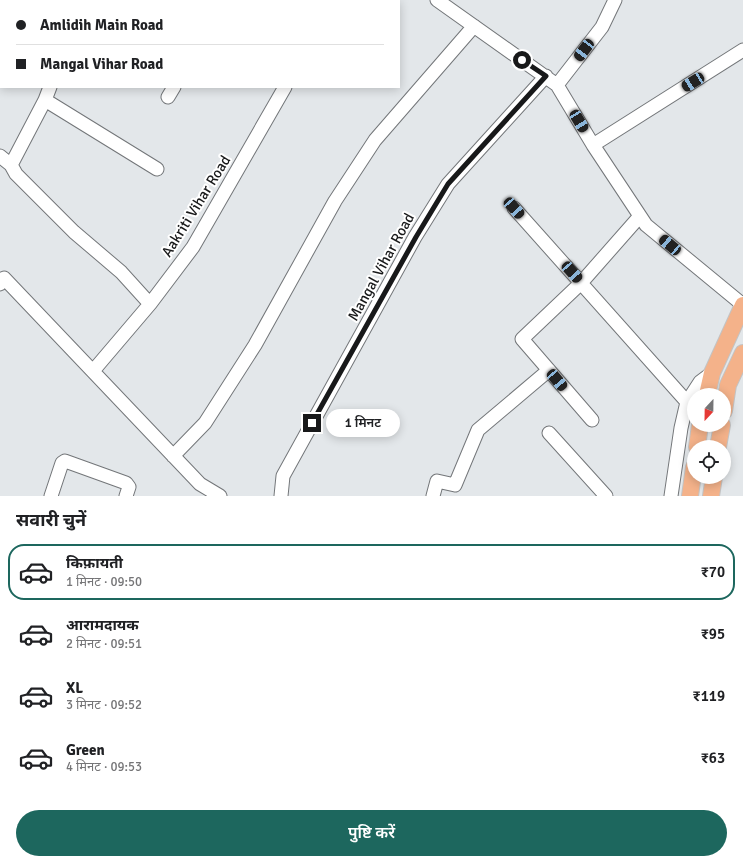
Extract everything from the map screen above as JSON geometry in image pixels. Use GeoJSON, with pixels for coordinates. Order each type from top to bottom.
{"type":"FeatureCollection","features":[{"type":"Feature","properties":{"kind":"main road"},"geometry":{"type":"LineString","coordinates":[[709,388],[712,373],[743,305]]}},
{"type":"Feature","properties":{"kind":"main road"},"geometry":{"type":"LineString","coordinates":[[728,388],[743,353]]}},
{"type":"Feature","properties":{"kind":"main road"},"geometry":{"type":"LineString","coordinates":[[690,496],[692,484]]}},
{"type":"Feature","properties":{"kind":"main road"},"geometry":{"type":"LineString","coordinates":[[711,496],[713,484]]}},
{"type":"Feature","properties":{"kind":"street"},"geometry":{"type":"LineString","coordinates":[[557,85],[602,26],[615,0]]}},
{"type":"Feature","properties":{"kind":"street"},"geometry":{"type":"LineString","coordinates":[[442,1],[474,26],[557,85],[593,145],[646,225],[743,305]]}},
{"type":"Feature","properties":{"kind":"street"},"geometry":{"type":"LineString","coordinates":[[173,456],[205,423],[255,345],[335,202],[375,140],[474,26]]}},
{"type":"Feature","properties":{"kind":"street"},"geometry":{"type":"LineString","coordinates":[[593,145],[743,50]]}},
{"type":"Feature","properties":{"kind":"street","name":"Mangal Vihar Road"},"geometry":{"type":"LineString","coordinates":[[281,496],[283,476],[416,237],[448,184],[546,76]]}},
{"type":"Feature","properties":{"kind":"street"},"geometry":{"type":"LineString","coordinates":[[11,165],[45,100],[50,88]]}},
{"type":"Feature","properties":{"kind":"street","name":"Aakriti Vihar Road"},"geometry":{"type":"LineString","coordinates":[[93,371],[150,304],[193,247],[284,88]]}},
{"type":"Feature","properties":{"kind":"street"},"geometry":{"type":"LineString","coordinates":[[45,100],[156,169]]}},
{"type":"Feature","properties":{"kind":"street"},"geometry":{"type":"LineString","coordinates":[[0,156],[11,165],[16,174],[74,232],[121,272],[150,304]]}},
{"type":"Feature","properties":{"kind":"street"},"geometry":{"type":"LineString","coordinates":[[514,208],[687,402],[670,496]]}},
{"type":"Feature","properties":{"kind":"street"},"geometry":{"type":"LineString","coordinates":[[592,420],[522,339],[581,283],[640,216]]}},
{"type":"Feature","properties":{"kind":"street"},"geometry":{"type":"LineString","coordinates":[[0,284],[4,278],[173,456],[198,490],[220,496]]}},
{"type":"Feature","properties":{"kind":"street"},"geometry":{"type":"LineString","coordinates":[[434,496],[437,481],[455,485],[478,430],[548,370]]}},
{"type":"Feature","properties":{"kind":"street"},"geometry":{"type":"LineString","coordinates":[[696,388],[700,382],[712,373]]}},
{"type":"Feature","properties":{"kind":"street"},"geometry":{"type":"LineString","coordinates":[[549,433],[606,496]]}},
{"type":"Feature","properties":{"kind":"street"},"geometry":{"type":"LineString","coordinates":[[51,496],[62,463],[65,461],[126,483],[128,487],[126,496]]}},
{"type":"Feature","properties":{"kind":"route"},"geometry":{"type":"LineString","coordinates":[[312,423],[416,237],[448,184],[546,76],[522,60]]}}]}
